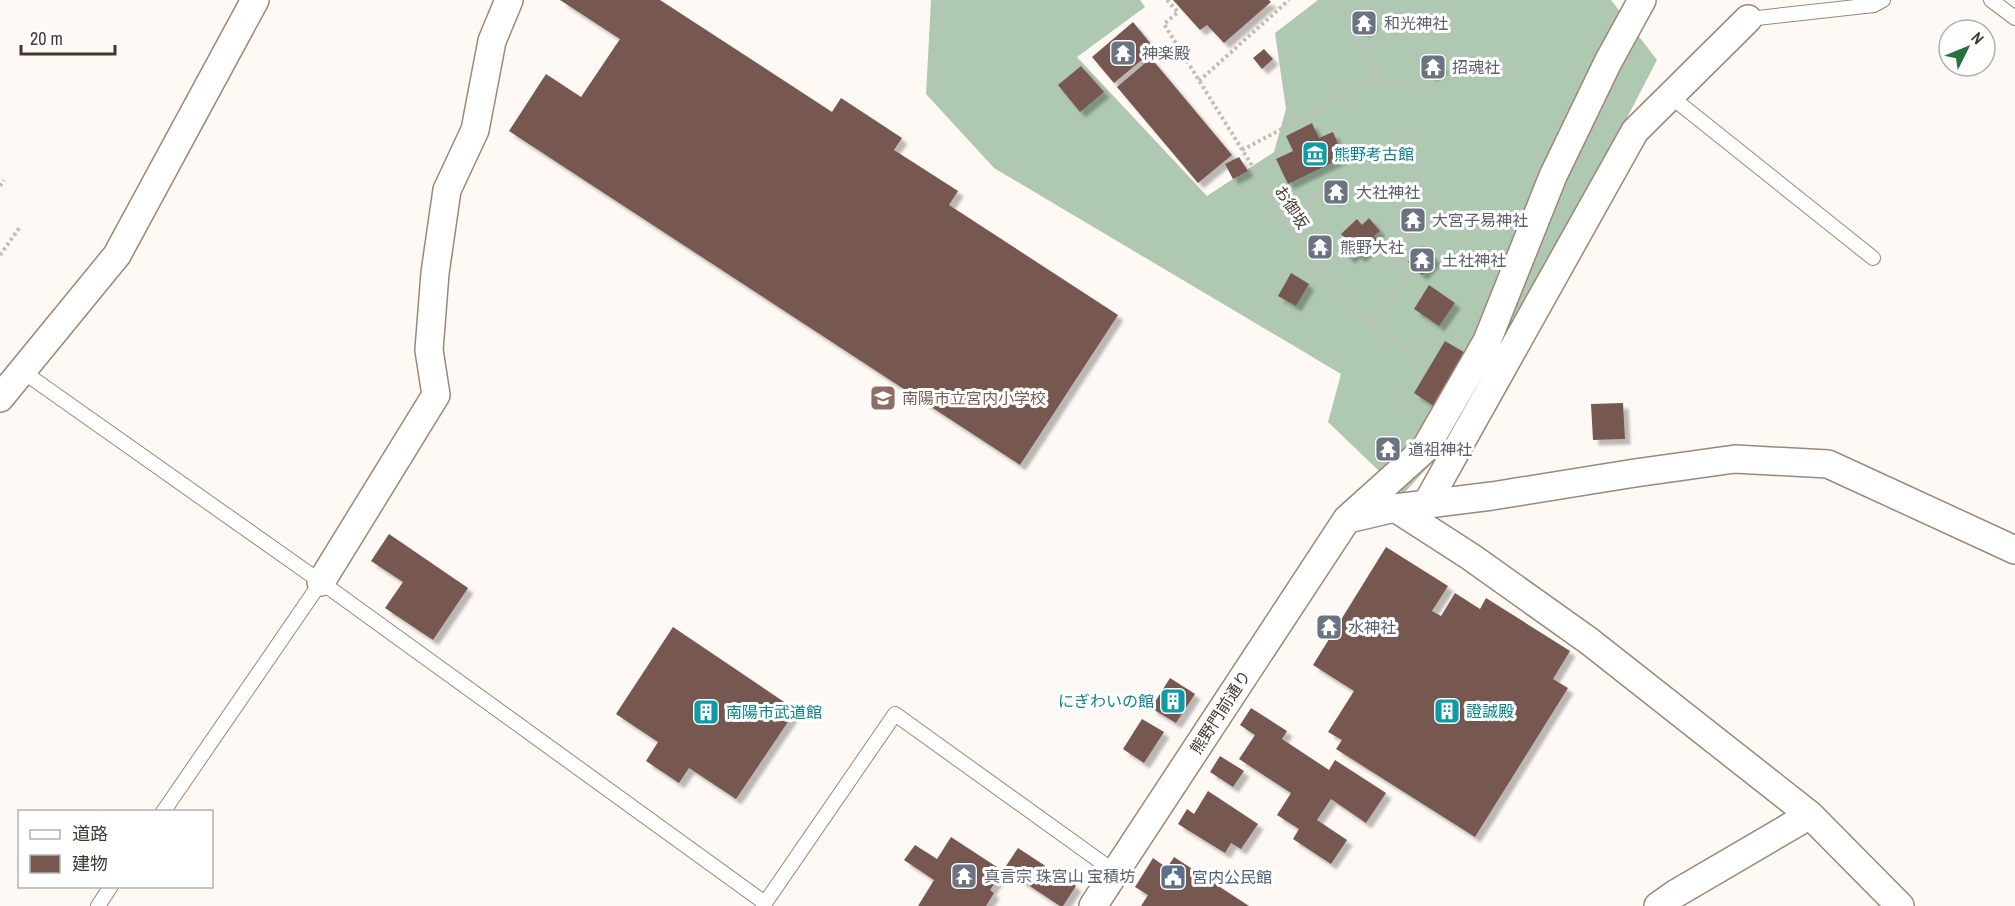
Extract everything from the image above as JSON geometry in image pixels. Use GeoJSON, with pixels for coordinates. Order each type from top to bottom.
{"type":"FeatureCollection","features":[{"type":"Feature","properties":{"kind":"street"},"geometry":{"type":"LineString","coordinates":[[0,398],[117,255],[255,0]]}},
{"type":"Feature","properties":{"kind":"street"},"geometry":{"type":"LineString","coordinates":[[321,582],[436,395],[429,350],[435,273],[447,190],[476,130],[492,41],[509,0]]}},
{"type":"Feature","properties":{"kind":"street","name":"熊野門前通り"},"geometry":{"type":"LineString","coordinates":[[1093,906],[1347,519],[1425,448],[1487,341],[1553,176],[1608,62],[1642,0]]}},
{"type":"Feature","properties":{"kind":"street"},"geometry":{"type":"LineString","coordinates":[[1427,503],[1635,131],[1748,19]]}},
{"type":"Feature","properties":{"kind":"street"},"geometry":{"type":"LineString","coordinates":[[1347,519],[1427,503],[1492,496],[1735,459],[1828,464],[2015,550]]}},
{"type":"Feature","properties":{"kind":"street"},"geometry":{"type":"LineString","coordinates":[[1395,508],[1471,556],[1589,641],[1810,815],[1900,906]]}},
{"type":"Feature","properties":{"kind":"street"},"geometry":{"type":"LineString","coordinates":[[1658,906],[1810,815]]}},
{"type":"Feature","properties":{"kind":"lane"},"geometry":{"type":"LineString","coordinates":[[1748,19],[1874,5],[1883,0]]}},
{"type":"Feature","properties":{"kind":"lane"},"geometry":{"type":"LineString","coordinates":[[1990,0],[2015,18]]}},
{"type":"Feature","properties":{"kind":"lane"},"geometry":{"type":"LineString","coordinates":[[1670,96],[1873,258]]}},
{"type":"Feature","properties":{"kind":"lane"},"geometry":{"type":"LineString","coordinates":[[22,371],[321,582],[764,905],[895,714],[1115,873]]}},
{"type":"Feature","properties":{"kind":"lane"},"geometry":{"type":"LineString","coordinates":[[164,810],[321,582]]}},
{"type":"Feature","properties":{"kind":"lane"},"geometry":{"type":"LineString","coordinates":[[98,906],[110,888]]}},
{"type":"Feature","properties":{"kind":"path","name":"お御坂"},"geometry":{"type":"LineString","coordinates":[[1167,0],[1178,12],[1164,24],[1287,222],[1323,270],[1370,326],[1418,358]]}},
{"type":"Feature","properties":{"kind":"path"},"geometry":{"type":"LineString","coordinates":[[1199,81],[1289,0]]}},
{"type":"Feature","properties":{"kind":"path"},"geometry":{"type":"LineString","coordinates":[[1343,0],[1376,79]]}},
{"type":"Feature","properties":{"kind":"path"},"geometry":{"type":"LineString","coordinates":[[1242,150],[1376,79],[1398,85],[1417,79]]}},
{"type":"Feature","properties":{"kind":"path"},"geometry":{"type":"LineString","coordinates":[[0,186],[4,180]]}},
{"type":"Feature","properties":{"kind":"path"},"geometry":{"type":"LineString","coordinates":[[1287,222],[1321,194],[1328,201]]}},
{"type":"Feature","properties":{"kind":"path"},"geometry":{"type":"LineString","coordinates":[[1370,326],[1410,274],[1396,257],[1413,232],[1401,213]]}},
{"type":"Feature","properties":{"kind":"path"},"geometry":{"type":"LineString","coordinates":[[0,255],[20,227]]}},
{"type":"Feature","properties":{"kind":"path"},"geometry":{"type":"LineString","coordinates":[[1323,270],[1341,254]]}},
{"type":"Feature","properties":{"kind":"path"},"geometry":{"type":"LineString","coordinates":[[1396,396],[1424,414]]}},
{"type":"Feature","properties":{"kind":"green space","name":"熊野大社"},"geometry":{"type":"Polygon","coordinates":[[[931,0],[1140,0],[1145,7],[1077,57],[1207,196],[1274,152],[1286,109],[1275,33],[1318,0],[1611,0],[1657,60],[1565,237],[1455,438],[1403,494],[1328,422],[1341,374],[994,168],[926,94],[931,0]]]}},
{"type":"Feature","properties":{"kind":"building"},"geometry":{"type":"Polygon","coordinates":[[[560,0],[660,0],[832,112],[841,98],[902,138],[894,150],[958,191],[949,205],[1118,315],[1020,465],[509,131],[546,74],[581,97],[620,39],[560,0]]]}},
{"type":"Feature","properties":{"kind":"building"},"geometry":{"type":"Polygon","coordinates":[[[1173,0],[1269,0],[1271,2],[1224,43],[1207,25],[1200,30],[1173,0]]]}},
{"type":"Feature","properties":{"kind":"building","name":"和光神社"},"geometry":{"type":"Polygon","coordinates":[[[1366,15],[1373,24],[1363,32],[1355,22],[1366,15]]]}},
{"type":"Feature","properties":{"kind":"building","name":"神楽殿"},"geometry":{"type":"Polygon","coordinates":[[[1133,22],[1155,49],[1114,83],[1092,57],[1133,22]]]}},
{"type":"Feature","properties":{"kind":"building"},"geometry":{"type":"Polygon","coordinates":[[[1264,49],[1273,59],[1262,69],[1253,58],[1264,49]]]}},
{"type":"Feature","properties":{"kind":"building","name":"招魂社"},"geometry":{"type":"Polygon","coordinates":[[[1435,57],[1443,68],[1431,76],[1424,65],[1435,57]]]}},
{"type":"Feature","properties":{"kind":"building"},"geometry":{"type":"Polygon","coordinates":[[[1151,58],[1232,155],[1198,183],[1117,87],[1151,58]]]}},
{"type":"Feature","properties":{"kind":"building"},"geometry":{"type":"Polygon","coordinates":[[[1081,66],[1104,92],[1080,112],[1058,85],[1081,66]]]}},
{"type":"Feature","properties":{"kind":"building","name":"熊野考古館"},"geometry":{"type":"Polygon","coordinates":[[[1312,123],[1319,138],[1333,132],[1344,157],[1288,184],[1276,159],[1293,151],[1286,136],[1312,123]]]}},
{"type":"Feature","properties":{"kind":"building"},"geometry":{"type":"Polygon","coordinates":[[[1239,157],[1248,171],[1233,179],[1225,164],[1239,157]]]}},
{"type":"Feature","properties":{"kind":"building","name":"大社神社"},"geometry":{"type":"Polygon","coordinates":[[[1336,185],[1343,193],[1335,200],[1329,192],[1336,185]]]}},
{"type":"Feature","properties":{"kind":"building"},"geometry":{"type":"Polygon","coordinates":[[[1369,218],[1380,231],[1374,236],[1378,241],[1360,257],[1356,253],[1349,258],[1339,246],[1346,239],[1341,234],[1357,219],[1362,225],[1369,218]]]}},
{"type":"Feature","properties":{"kind":"building","name":"土社神社"},"geometry":{"type":"Polygon","coordinates":[[[1422,246],[1436,259],[1422,275],[1408,262],[1422,246]]]}},
{"type":"Feature","properties":{"kind":"building"},"geometry":{"type":"Polygon","coordinates":[[[1291,273],[1309,284],[1296,306],[1278,296],[1291,273]]]}},
{"type":"Feature","properties":{"kind":"building"},"geometry":{"type":"Polygon","coordinates":[[[1429,285],[1455,303],[1439,326],[1414,309],[1429,285]]]}},
{"type":"Feature","properties":{"kind":"building"},"geometry":{"type":"Polygon","coordinates":[[[1445,341],[1472,357],[1440,410],[1414,393],[1445,341]]]}},
{"type":"Feature","properties":{"kind":"building"},"geometry":{"type":"Polygon","coordinates":[[[1623,403],[1625,439],[1593,440],[1591,404],[1623,403]]]}},
{"type":"Feature","properties":{"kind":"building"},"geometry":{"type":"Polygon","coordinates":[[[389,534],[468,588],[433,640],[385,608],[403,582],[371,561],[389,534]]]}},
{"type":"Feature","properties":{"kind":"building","name":"證誠殿"},"geometry":{"type":"Polygon","coordinates":[[[1386,547],[1448,586],[1432,611],[1441,616],[1455,593],[1480,609],[1486,598],[1570,651],[1553,679],[1568,688],[1475,837],[1336,749],[1342,740],[1328,732],[1354,691],[1313,665],[1386,547]]]}},
{"type":"Feature","properties":{"kind":"building","name":"南陽市武道館"},"geometry":{"type":"Polygon","coordinates":[[[673,627],[796,710],[736,799],[689,768],[679,783],[646,761],[658,742],[616,714],[673,627]]]}},
{"type":"Feature","properties":{"kind":"building","name":"にぎわいの館"},"geometry":{"type":"Polygon","coordinates":[[[1170,678],[1195,694],[1176,723],[1151,708],[1170,678]]]}},
{"type":"Feature","properties":{"kind":"building"},"geometry":{"type":"Polygon","coordinates":[[[1251,708],[1287,731],[1282,739],[1329,770],[1335,760],[1386,793],[1366,823],[1331,799],[1317,820],[1347,840],[1331,864],[1293,839],[1299,829],[1277,815],[1291,793],[1239,759],[1255,735],[1240,725],[1251,708]]]}},
{"type":"Feature","properties":{"kind":"building"},"geometry":{"type":"Polygon","coordinates":[[[1142,719],[1164,732],[1144,763],[1123,749],[1142,719]]]}},
{"type":"Feature","properties":{"kind":"building"},"geometry":{"type":"Polygon","coordinates":[[[1220,756],[1244,771],[1233,787],[1210,772],[1220,756]]]}},
{"type":"Feature","properties":{"kind":"building"},"geometry":{"type":"Polygon","coordinates":[[[1208,791],[1258,824],[1241,849],[1231,843],[1225,853],[1178,824],[1187,809],[1194,814],[1208,791]]]}},
{"type":"Feature","properties":{"kind":"building","name":"真言宗 珠宮山 宝積坊"},"geometry":{"type":"Polygon","coordinates":[[[951,837],[1003,871],[990,890],[994,893],[986,906],[918,906],[934,880],[904,860],[915,845],[937,859],[951,837]]]}},
{"type":"Feature","properties":{"kind":"building"},"geometry":{"type":"Polygon","coordinates":[[[1018,848],[1076,886],[1063,906],[1004,869],[1018,848]]]}},
{"type":"Feature","properties":{"kind":"building","name":"宮内公民館"},"geometry":{"type":"Polygon","coordinates":[[[1174,857],[1249,906],[1141,906],[1148,895],[1135,887],[1153,858],[1167,868],[1174,857]]]}},
{"type":"Feature","properties":{"kind":"place","name":"和光神社"},"geometry":{"type":"Point","coordinates":[1364,23]}},
{"type":"Feature","properties":{"kind":"place","name":"神楽殿"},"geometry":{"type":"Point","coordinates":[1123,53]}},
{"type":"Feature","properties":{"kind":"place","name":"招魂社"},"geometry":{"type":"Point","coordinates":[1433,67]}},
{"type":"Feature","properties":{"kind":"place","name":"熊野考古館"},"geometry":{"type":"Point","coordinates":[1315,154]}},
{"type":"Feature","properties":{"kind":"place","name":"大社神社"},"geometry":{"type":"Point","coordinates":[1336,192]}},
{"type":"Feature","properties":{"kind":"place","name":"大宮子易神社"},"geometry":{"type":"Point","coordinates":[1413,220]}},
{"type":"Feature","properties":{"kind":"place","name":"熊野大社"},"geometry":{"type":"Point","coordinates":[1320,247]}},
{"type":"Feature","properties":{"kind":"place","name":"土社神社"},"geometry":{"type":"Point","coordinates":[1422,260]}},
{"type":"Feature","properties":{"kind":"place","name":"南陽市立宮内小学校"},"geometry":{"type":"Point","coordinates":[883,398]}},
{"type":"Feature","properties":{"kind":"place","name":"道祖神社"},"geometry":{"type":"Point","coordinates":[1388,449]}},
{"type":"Feature","properties":{"kind":"place","name":"水神社"},"geometry":{"type":"Point","coordinates":[1329,627]}},
{"type":"Feature","properties":{"kind":"place","name":"にぎわいの館"},"geometry":{"type":"Point","coordinates":[1173,701]}},
{"type":"Feature","properties":{"kind":"place","name":"證誠殿"},"geometry":{"type":"Point","coordinates":[1447,711]}},
{"type":"Feature","properties":{"kind":"place","name":"南陽市武道館"},"geometry":{"type":"Point","coordinates":[706,712]}},
{"type":"Feature","properties":{"kind":"place","name":"真言宗 珠宮山 宝積坊"},"geometry":{"type":"Point","coordinates":[964,876]}},
{"type":"Feature","properties":{"kind":"place","name":"宮内公民館"},"geometry":{"type":"Point","coordinates":[1173,877]}}]}
